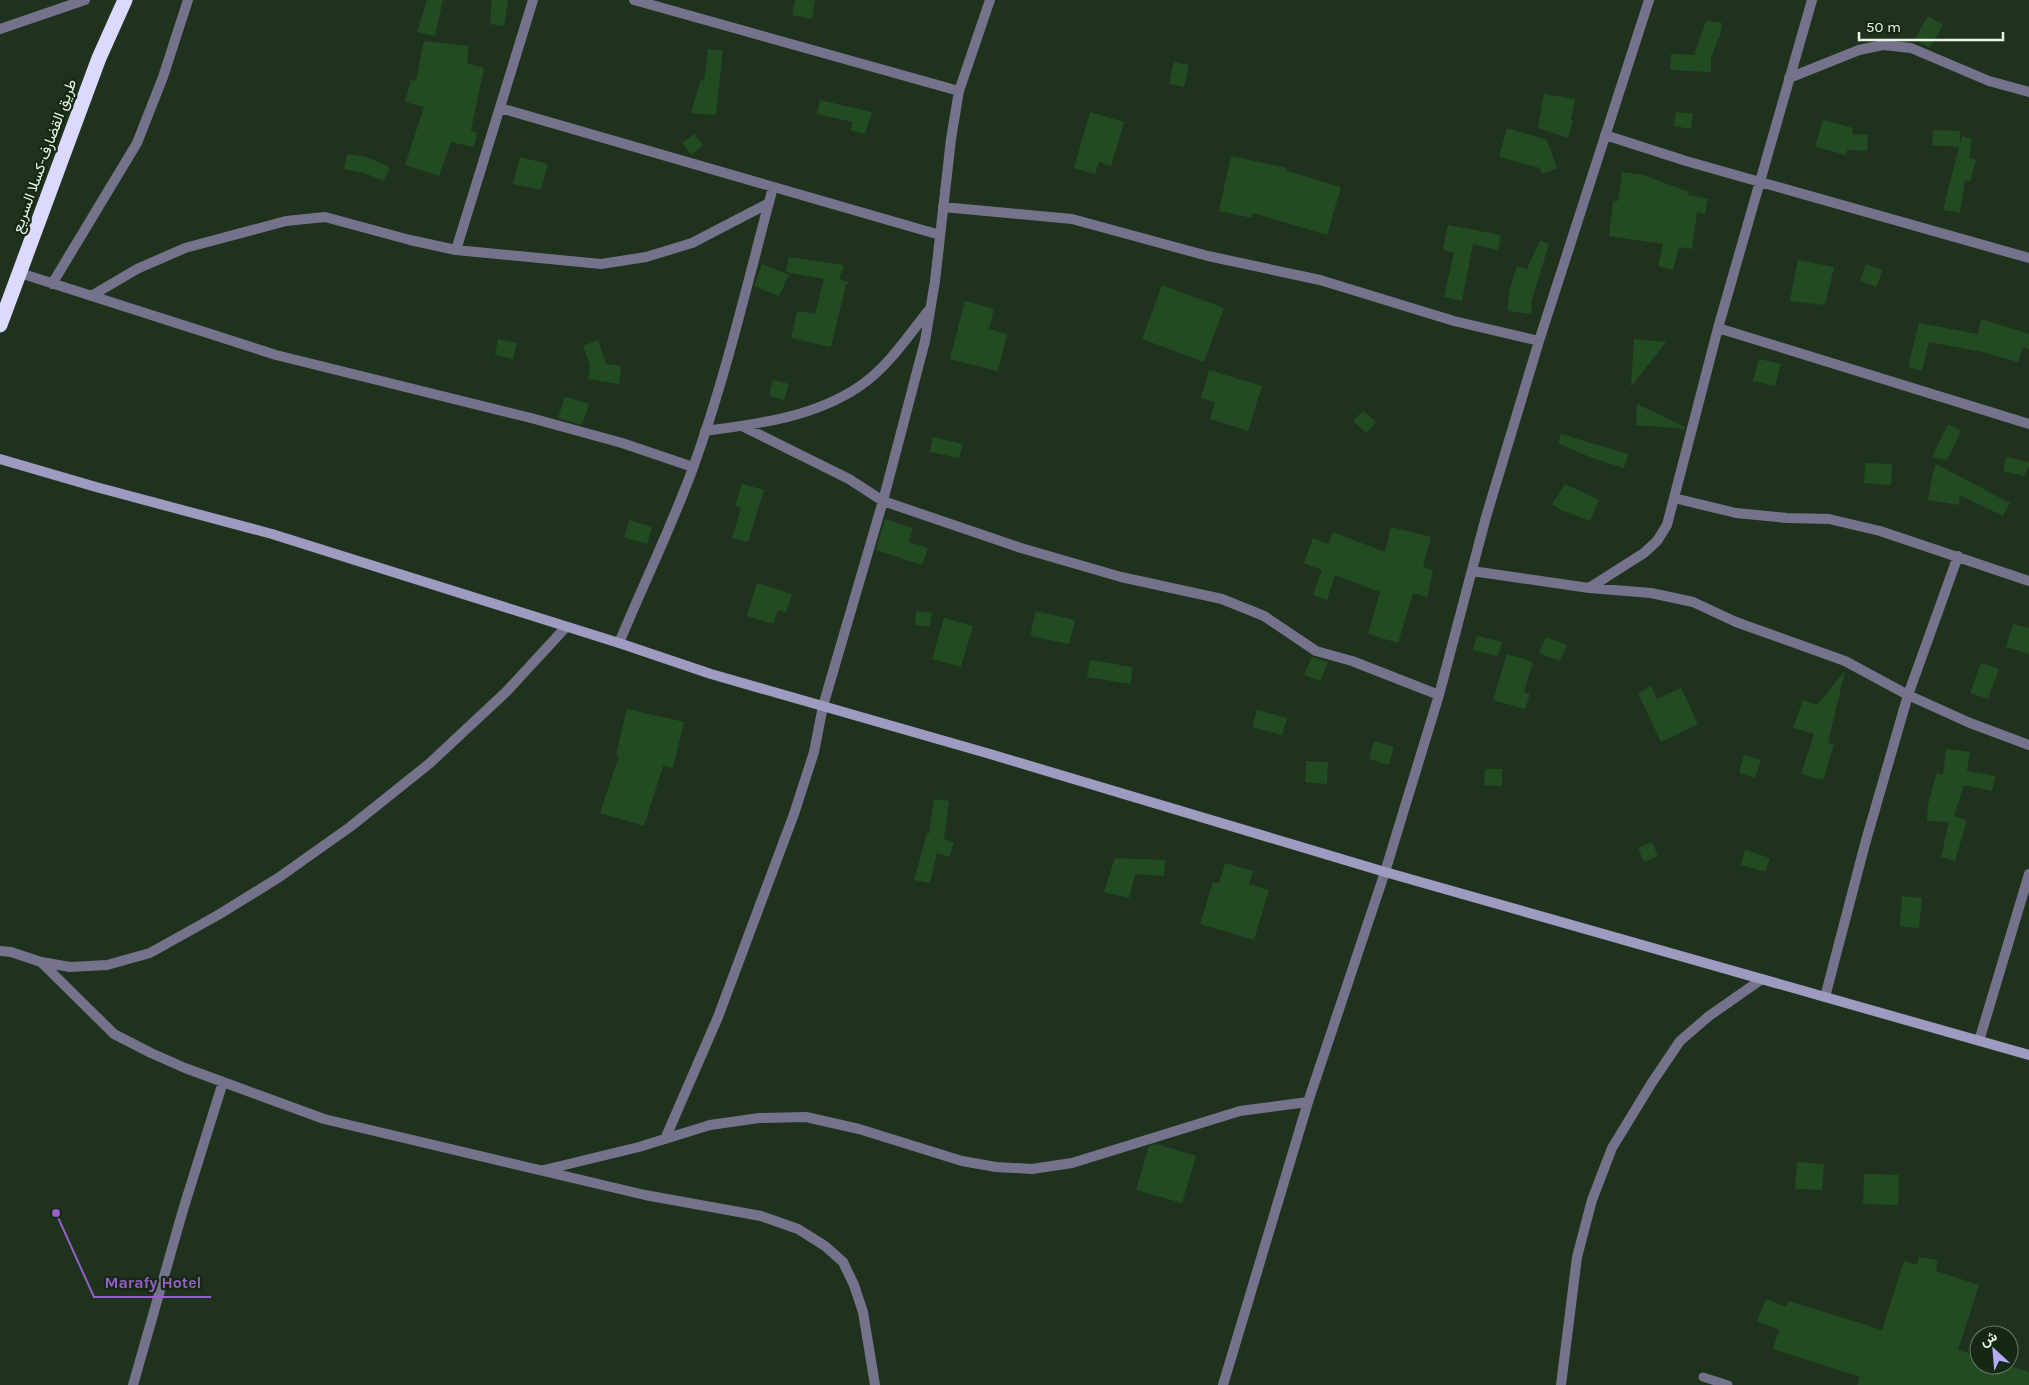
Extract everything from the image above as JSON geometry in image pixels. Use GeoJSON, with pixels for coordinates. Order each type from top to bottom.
{"type":"FeatureCollection","features":[{"type":"Feature","properties":{"kind":"highway","name":"طريق القضارف-كسلا السريع"},"geometry":{"type":"LineString","coordinates":[[0,325],[93,75],[125,0]]}},
{"type":"Feature","properties":{"kind":"street"},"geometry":{"type":"LineString","coordinates":[[0,29],[85,0]]}},
{"type":"Feature","properties":{"kind":"street"},"geometry":{"type":"LineString","coordinates":[[52,284],[137,143],[163,77],[188,0]]}},
{"type":"Feature","properties":{"kind":"street"},"geometry":{"type":"LineString","coordinates":[[456,250],[533,0]]}},
{"type":"Feature","properties":{"kind":"street"},"geometry":{"type":"LineString","coordinates":[[634,0],[959,91]]}},
{"type":"Feature","properties":{"kind":"street"},"geometry":{"type":"LineString","coordinates":[[665,1139],[718,1017],[794,814],[814,752],[823,706],[884,501],[925,341],[959,91],[990,0]]}},
{"type":"Feature","properties":{"kind":"street"},"geometry":{"type":"LineString","coordinates":[[1223,1385],[1308,1102],[1385,872],[1439,695],[1486,517],[1539,341],[1649,0]]}},
{"type":"Feature","properties":{"kind":"street"},"geometry":{"type":"LineString","coordinates":[[1590,588],[1644,553],[1657,541],[1668,525],[1718,328],[1758,182],[1812,0]]}},
{"type":"Feature","properties":{"kind":"street"},"geometry":{"type":"LineString","coordinates":[[1789,78],[1859,50],[1883,44],[1912,48],[1989,82],[2029,92]]}},
{"type":"Feature","properties":{"kind":"street"},"geometry":{"type":"LineString","coordinates":[[500,108],[940,235]]}},
{"type":"Feature","properties":{"kind":"street"},"geometry":{"type":"LineString","coordinates":[[1606,135],[1758,182],[2029,258]]}},
{"type":"Feature","properties":{"kind":"street"},"geometry":{"type":"LineString","coordinates":[[619,643],[667,534],[693,467],[735,336],[773,187]]}},
{"type":"Feature","properties":{"kind":"street"},"geometry":{"type":"LineString","coordinates":[[91,296],[137,269],[185,248],[286,221],[325,217],[456,250],[601,264],[646,257],[692,243],[769,203]]}},
{"type":"Feature","properties":{"kind":"street"},"geometry":{"type":"LineString","coordinates":[[943,207],[1072,219],[1208,256],[1320,280],[1454,321],[1539,341]]}},
{"type":"Feature","properties":{"kind":"street"},"geometry":{"type":"LineString","coordinates":[[20,273],[276,355],[622,442],[693,467]]}},
{"type":"Feature","properties":{"kind":"street"},"geometry":{"type":"LineString","coordinates":[[705,431],[794,416],[826,405],[861,386],[892,357],[930,308]]}},
{"type":"Feature","properties":{"kind":"street"},"geometry":{"type":"LineString","coordinates":[[1718,328],[2029,424]]}},
{"type":"Feature","properties":{"kind":"street"},"geometry":{"type":"LineString","coordinates":[[742,426],[849,479],[884,501],[1020,548],[1121,577],[1222,600],[1264,616],[1316,651],[1352,661],[1439,695]]}},
{"type":"Feature","properties":{"kind":"street"},"geometry":{"type":"LineString","coordinates":[[0,459],[272,534],[566,626],[711,674],[1385,872],[2029,1055]]}},
{"type":"Feature","properties":{"kind":"street"},"geometry":{"type":"LineString","coordinates":[[1674,498],[1736,513],[1787,518],[1829,519],[1880,531],[2029,581]]}},
{"type":"Feature","properties":{"kind":"street"},"geometry":{"type":"LineString","coordinates":[[1825,997],[1865,844],[1908,695],[1958,556]]}},
{"type":"Feature","properties":{"kind":"street"},"geometry":{"type":"LineString","coordinates":[[1472,571],[1590,588],[1651,593],[1693,602],[1736,622],[1845,662],[1908,695],[1970,723],[2029,745]]}},
{"type":"Feature","properties":{"kind":"street"},"geometry":{"type":"LineString","coordinates":[[0,951],[11,952],[41,962],[70,967],[107,965],[150,953],[218,915],[278,878],[350,827],[430,762],[506,692],[566,626]]}},
{"type":"Feature","properties":{"kind":"street"},"geometry":{"type":"LineString","coordinates":[[1979,1041],[2029,874]]}},
{"type":"Feature","properties":{"kind":"street"},"geometry":{"type":"LineString","coordinates":[[41,962],[114,1034],[151,1053],[324,1119],[645,1195],[761,1216],[798,1229],[824,1246],[843,1262],[854,1285],[863,1312],[875,1385]]}},
{"type":"Feature","properties":{"kind":"street"},"geometry":{"type":"LineString","coordinates":[[1562,1385],[1577,1257],[1592,1200],[1612,1148],[1651,1084],[1680,1042],[1709,1016],[1762,979]]}},
{"type":"Feature","properties":{"kind":"street"},"geometry":{"type":"LineString","coordinates":[[133,1385],[183,1210],[223,1082]]}},
{"type":"Feature","properties":{"kind":"street"},"geometry":{"type":"LineString","coordinates":[[541,1171],[665,1139],[710,1125],[759,1118],[806,1117],[859,1129],[962,1161],[996,1168],[1032,1169],[1072,1164],[1240,1111],[1308,1102]]}},
{"type":"Feature","properties":{"kind":"lane"},"geometry":{"type":"LineString","coordinates":[[1703,1378],[1728,1385]]}},
{"type":"Feature","properties":{"kind":"building"},"geometry":{"type":"Polygon","coordinates":[[[427,0],[443,0],[435,36],[417,32],[427,0]]]}},
{"type":"Feature","properties":{"kind":"building"},"geometry":{"type":"Polygon","coordinates":[[[492,0],[508,0],[504,26],[490,24],[492,0]]]}},
{"type":"Feature","properties":{"kind":"building"},"geometry":{"type":"Polygon","coordinates":[[[795,0],[815,0],[812,19],[792,15],[795,0]]]}},
{"type":"Feature","properties":{"kind":"building"},"geometry":{"type":"Polygon","coordinates":[[[1928,16],[1943,25],[1930,48],[1915,39],[1928,16]]]}},
{"type":"Feature","properties":{"kind":"building"},"geometry":{"type":"Polygon","coordinates":[[[1706,21],[1722,23],[1720,37],[1711,58],[1711,72],[1670,70],[1671,54],[1694,55],[1706,21]]]}},
{"type":"Feature","properties":{"kind":"building"},"geometry":{"type":"Polygon","coordinates":[[[424,41],[469,46],[467,63],[484,68],[471,131],[477,132],[474,147],[451,142],[439,176],[405,165],[424,107],[405,102],[411,80],[416,81],[424,41]]]}},
{"type":"Feature","properties":{"kind":"building"},"geometry":{"type":"Polygon","coordinates":[[[708,49],[723,50],[716,115],[691,113],[701,80],[704,81],[708,49]]]}},
{"type":"Feature","properties":{"kind":"building"},"geometry":{"type":"Polygon","coordinates":[[[1174,62],[1189,65],[1184,87],[1169,84],[1174,62]]]}},
{"type":"Feature","properties":{"kind":"building"},"geometry":{"type":"Polygon","coordinates":[[[1544,94],[1575,99],[1571,120],[1573,121],[1568,138],[1538,128],[1544,94]]]}},
{"type":"Feature","properties":{"kind":"building"},"geometry":{"type":"Polygon","coordinates":[[[820,100],[872,112],[865,134],[850,130],[853,122],[817,114],[820,100]]]}},
{"type":"Feature","properties":{"kind":"building"},"geometry":{"type":"Polygon","coordinates":[[[1090,112],[1124,122],[1111,166],[1099,162],[1095,174],[1074,168],[1090,112]]]}},
{"type":"Feature","properties":{"kind":"building"},"geometry":{"type":"Polygon","coordinates":[[[1676,112],[1693,114],[1691,129],[1674,126],[1676,112]]]}},
{"type":"Feature","properties":{"kind":"building"},"geometry":{"type":"Polygon","coordinates":[[[1823,120],[1853,128],[1852,134],[1868,135],[1867,151],[1847,150],[1846,155],[1815,147],[1823,120]]]}},
{"type":"Feature","properties":{"kind":"building"},"geometry":{"type":"Polygon","coordinates":[[[1507,128],[1547,140],[1557,168],[1542,174],[1540,168],[1499,157],[1507,128]]]}},
{"type":"Feature","properties":{"kind":"building"},"geometry":{"type":"Polygon","coordinates":[[[1933,130],[1960,131],[1960,144],[1962,136],[1972,139],[1969,158],[1976,160],[1970,182],[1965,180],[1960,213],[1943,210],[1959,147],[1932,145],[1933,130]]]}},
{"type":"Feature","properties":{"kind":"building"},"geometry":{"type":"Polygon","coordinates":[[[694,134],[703,145],[692,155],[682,143],[694,134]]]}},
{"type":"Feature","properties":{"kind":"building"},"geometry":{"type":"Polygon","coordinates":[[[347,154],[366,157],[390,167],[384,181],[364,173],[344,169],[347,154]]]}},
{"type":"Feature","properties":{"kind":"building"},"geometry":{"type":"Polygon","coordinates":[[[1231,156],[1287,168],[1287,171],[1341,187],[1327,235],[1253,213],[1252,218],[1219,211],[1231,156]]]}},
{"type":"Feature","properties":{"kind":"building"},"geometry":{"type":"Polygon","coordinates":[[[520,157],[548,164],[541,190],[513,184],[520,157]]]}},
{"type":"Feature","properties":{"kind":"building"},"geometry":{"type":"Polygon","coordinates":[[[1622,172],[1643,175],[1689,192],[1688,195],[1708,199],[1705,214],[1697,212],[1692,249],[1679,247],[1673,270],[1658,266],[1663,244],[1609,236],[1613,201],[1618,201],[1622,172]]]}},
{"type":"Feature","properties":{"kind":"building"},"geometry":{"type":"Polygon","coordinates":[[[1448,225],[1501,235],[1498,250],[1473,244],[1462,301],[1444,297],[1454,253],[1443,250],[1448,225]]]}},
{"type":"Feature","properties":{"kind":"building"},"geometry":{"type":"Polygon","coordinates":[[[1540,240],[1549,244],[1532,300],[1531,314],[1508,311],[1509,291],[1517,266],[1527,269],[1540,240]]]}},
{"type":"Feature","properties":{"kind":"building"},"geometry":{"type":"Polygon","coordinates":[[[789,257],[844,265],[839,279],[849,282],[846,285],[831,347],[791,338],[797,311],[815,314],[824,279],[786,272],[789,257]]]}},
{"type":"Feature","properties":{"kind":"building"},"geometry":{"type":"Polygon","coordinates":[[[1798,260],[1834,267],[1825,305],[1790,301],[1798,260]]]}},
{"type":"Feature","properties":{"kind":"building"},"geometry":{"type":"Polygon","coordinates":[[[762,264],[789,275],[779,296],[754,286],[762,264]]]}},
{"type":"Feature","properties":{"kind":"building"},"geometry":{"type":"Polygon","coordinates":[[[1866,264],[1883,270],[1876,287],[1860,281],[1866,264]]]}},
{"type":"Feature","properties":{"kind":"building"},"geometry":{"type":"Polygon","coordinates":[[[1162,285],[1224,308],[1204,362],[1142,339],[1162,285]]]}},
{"type":"Feature","properties":{"kind":"building"},"geometry":{"type":"Polygon","coordinates":[[[965,301],[994,309],[989,329],[1007,334],[998,371],[950,359],[965,301]]]}},
{"type":"Feature","properties":{"kind":"building"},"geometry":{"type":"Polygon","coordinates":[[[1981,319],[2029,334],[2029,349],[2023,347],[2018,362],[1983,352],[1929,342],[1922,371],[1908,367],[1919,323],[1978,334],[1981,319]]]}},
{"type":"Feature","properties":{"kind":"building"},"geometry":{"type":"Polygon","coordinates":[[[498,339],[517,343],[513,359],[495,355],[498,339]]]}},
{"type":"Feature","properties":{"kind":"building"},"geometry":{"type":"Polygon","coordinates":[[[1634,339],[1666,342],[1631,387],[1634,339]]]}},
{"type":"Feature","properties":{"kind":"building"},"geometry":{"type":"Polygon","coordinates":[[[598,340],[606,364],[621,366],[619,384],[588,379],[590,365],[583,346],[598,340]]]}},
{"type":"Feature","properties":{"kind":"building"},"geometry":{"type":"Polygon","coordinates":[[[1759,359],[1781,364],[1775,386],[1753,381],[1759,359]]]}},
{"type":"Feature","properties":{"kind":"building"},"geometry":{"type":"Polygon","coordinates":[[[1209,370],[1262,386],[1248,431],[1210,419],[1215,402],[1201,398],[1209,370]]]}},
{"type":"Feature","properties":{"kind":"building"},"geometry":{"type":"Polygon","coordinates":[[[773,380],[789,384],[784,400],[769,396],[773,380]]]}},
{"type":"Feature","properties":{"kind":"building"},"geometry":{"type":"Polygon","coordinates":[[[565,397],[589,404],[582,425],[558,418],[565,397]]]}},
{"type":"Feature","properties":{"kind":"building"},"geometry":{"type":"Polygon","coordinates":[[[1637,404],[1685,427],[1685,429],[1636,425],[1637,404]]]}},
{"type":"Feature","properties":{"kind":"building"},"geometry":{"type":"Polygon","coordinates":[[[1363,411],[1376,422],[1366,433],[1353,421],[1363,411]]]}},
{"type":"Feature","properties":{"kind":"building"},"geometry":{"type":"Polygon","coordinates":[[[1948,424],[1961,431],[1947,460],[1932,457],[1948,424]]]}},
{"type":"Feature","properties":{"kind":"building"},"geometry":{"type":"Polygon","coordinates":[[[1561,434],[1628,454],[1624,468],[1592,458],[1558,443],[1561,434]]]}},
{"type":"Feature","properties":{"kind":"building"},"geometry":{"type":"Polygon","coordinates":[[[933,437],[963,444],[959,458],[930,452],[933,437]]]}},
{"type":"Feature","properties":{"kind":"building"},"geometry":{"type":"Polygon","coordinates":[[[2006,457],[2029,462],[2029,467],[2024,476],[2003,471],[2006,457]]]}},
{"type":"Feature","properties":{"kind":"building"},"geometry":{"type":"Polygon","coordinates":[[[1865,463],[1892,464],[1891,485],[1864,483],[1865,463]]]}},
{"type":"Feature","properties":{"kind":"building"},"geometry":{"type":"Polygon","coordinates":[[[1936,464],[2010,503],[2003,516],[1960,495],[1959,505],[1928,500],[1936,464]]]}},
{"type":"Feature","properties":{"kind":"building"},"geometry":{"type":"Polygon","coordinates":[[[742,484],[764,490],[748,542],[732,538],[741,508],[735,506],[742,484]]]}},
{"type":"Feature","properties":{"kind":"building"},"geometry":{"type":"Polygon","coordinates":[[[1565,484],[1599,500],[1590,521],[1564,512],[1552,504],[1565,484]]]}},
{"type":"Feature","properties":{"kind":"building"},"geometry":{"type":"Polygon","coordinates":[[[885,519],[913,528],[909,542],[928,548],[922,565],[876,550],[885,519]]]}},
{"type":"Feature","properties":{"kind":"building"},"geometry":{"type":"Polygon","coordinates":[[[629,520],[652,527],[647,544],[624,537],[629,520]]]}},
{"type":"Feature","properties":{"kind":"building"},"geometry":{"type":"Polygon","coordinates":[[[1391,527],[1431,537],[1423,567],[1433,570],[1427,597],[1413,593],[1398,643],[1368,634],[1380,592],[1335,575],[1327,600],[1313,595],[1322,570],[1304,563],[1313,538],[1328,544],[1333,532],[1385,552],[1391,527]]]}},
{"type":"Feature","properties":{"kind":"building"},"geometry":{"type":"Polygon","coordinates":[[[757,583],[792,594],[786,612],[778,610],[773,624],[747,616],[757,583]]]}},
{"type":"Feature","properties":{"kind":"building"},"geometry":{"type":"Polygon","coordinates":[[[916,611],[932,613],[930,627],[915,625],[916,611]]]}},
{"type":"Feature","properties":{"kind":"building"},"geometry":{"type":"Polygon","coordinates":[[[1036,611],[1075,620],[1069,644],[1030,636],[1036,611]]]}},
{"type":"Feature","properties":{"kind":"building"},"geometry":{"type":"Polygon","coordinates":[[[944,618],[973,626],[961,667],[932,659],[944,618]]]}},
{"type":"Feature","properties":{"kind":"building"},"geometry":{"type":"Polygon","coordinates":[[[2013,624],[2029,628],[2029,654],[2006,647],[2013,624]]]}},
{"type":"Feature","properties":{"kind":"building"},"geometry":{"type":"Polygon","coordinates":[[[1477,636],[1502,642],[1498,656],[1473,650],[1477,636]]]}},
{"type":"Feature","properties":{"kind":"building"},"geometry":{"type":"Polygon","coordinates":[[[1546,637],[1567,645],[1560,661],[1539,653],[1546,637]]]}},
{"type":"Feature","properties":{"kind":"building"},"geometry":{"type":"Polygon","coordinates":[[[1507,654],[1533,662],[1524,692],[1530,694],[1525,709],[1493,700],[1507,654]]]}},
{"type":"Feature","properties":{"kind":"building"},"geometry":{"type":"Polygon","coordinates":[[[1312,657],[1328,662],[1320,681],[1304,675],[1312,657]]]}},
{"type":"Feature","properties":{"kind":"building"},"geometry":{"type":"Polygon","coordinates":[[[1090,660],[1133,667],[1130,684],[1087,677],[1090,660]]]}},
{"type":"Feature","properties":{"kind":"building"},"geometry":{"type":"Polygon","coordinates":[[[1981,663],[1999,669],[1988,699],[1970,693],[1981,663]]]}},
{"type":"Feature","properties":{"kind":"building"},"geometry":{"type":"Polygon","coordinates":[[[1845,671],[1828,743],[1834,745],[1823,780],[1801,774],[1814,734],[1793,728],[1803,700],[1817,705],[1845,671]]]}},
{"type":"Feature","properties":{"kind":"building"},"geometry":{"type":"Polygon","coordinates":[[[1651,686],[1657,699],[1681,688],[1698,724],[1661,742],[1638,693],[1651,686]]]}},
{"type":"Feature","properties":{"kind":"building"},"geometry":{"type":"Polygon","coordinates":[[[627,709],[684,722],[673,768],[663,766],[644,826],[600,813],[619,756],[616,755],[627,709]]]}},
{"type":"Feature","properties":{"kind":"building"},"geometry":{"type":"Polygon","coordinates":[[[1257,710],[1287,718],[1282,735],[1252,727],[1257,710]]]}},
{"type":"Feature","properties":{"kind":"building"},"geometry":{"type":"Polygon","coordinates":[[[1374,741],[1394,747],[1389,765],[1369,759],[1374,741]]]}},
{"type":"Feature","properties":{"kind":"building"},"geometry":{"type":"Polygon","coordinates":[[[1946,749],[1970,752],[1967,771],[1995,776],[1992,791],[1964,785],[1954,816],[1967,820],[1955,861],[1941,857],[1949,822],[1927,821],[1928,804],[1937,773],[1943,775],[1946,749]]]}},
{"type":"Feature","properties":{"kind":"building"},"geometry":{"type":"Polygon","coordinates":[[[1744,755],[1761,760],[1755,778],[1739,773],[1744,755]]]}},
{"type":"Feature","properties":{"kind":"building"},"geometry":{"type":"Polygon","coordinates":[[[1306,761],[1328,762],[1327,784],[1305,782],[1306,761]]]}},
{"type":"Feature","properties":{"kind":"building"},"geometry":{"type":"Polygon","coordinates":[[[1485,769],[1502,769],[1502,786],[1484,785],[1485,769]]]}},
{"type":"Feature","properties":{"kind":"building"},"geometry":{"type":"Polygon","coordinates":[[[934,799],[949,801],[944,839],[954,842],[949,857],[937,853],[930,883],[914,880],[927,833],[929,834],[934,799]]]}},
{"type":"Feature","properties":{"kind":"building"},"geometry":{"type":"Polygon","coordinates":[[[1652,842],[1658,856],[1644,862],[1638,848],[1652,842]]]}},
{"type":"Feature","properties":{"kind":"building"},"geometry":{"type":"Polygon","coordinates":[[[1745,850],[1770,858],[1765,872],[1741,865],[1745,850]]]}},
{"type":"Feature","properties":{"kind":"building"},"geometry":{"type":"Polygon","coordinates":[[[1115,858],[1165,860],[1164,876],[1135,874],[1129,898],[1104,892],[1115,858]]]}},
{"type":"Feature","properties":{"kind":"building"},"geometry":{"type":"Polygon","coordinates":[[[1225,863],[1253,871],[1249,884],[1269,890],[1254,940],[1200,924],[1213,882],[1219,883],[1225,863]]]}},
{"type":"Feature","properties":{"kind":"building"},"geometry":{"type":"Polygon","coordinates":[[[1902,896],[1922,898],[1919,928],[1900,926],[1902,896]]]}},
{"type":"Feature","properties":{"kind":"building"},"geometry":{"type":"Polygon","coordinates":[[[1157,1144],[1196,1156],[1182,1203],[1136,1190],[1149,1146],[1157,1144]]]}},
{"type":"Feature","properties":{"kind":"building"},"geometry":{"type":"Polygon","coordinates":[[[1797,1162],[1824,1164],[1822,1190],[1795,1189],[1797,1162]]]}},
{"type":"Feature","properties":{"kind":"building"},"geometry":{"type":"Polygon","coordinates":[[[1864,1174],[1899,1175],[1898,1205],[1863,1204],[1864,1174]]]}},
{"type":"Feature","properties":{"kind":"building"},"geometry":{"type":"Polygon","coordinates":[[[1919,1257],[1938,1260],[1936,1271],[1979,1285],[1958,1350],[1969,1353],[1969,1375],[2019,1375],[2019,1369],[2029,1372],[2029,1385],[1857,1385],[1860,1377],[1773,1349],[1779,1330],[1757,1321],[1766,1299],[1786,1307],[1789,1301],[1882,1330],[1904,1261],[1917,1265],[1919,1257]]]}},
{"type":"Feature","properties":{"kind":"place","name":"Marafy Hotel"},"geometry":{"type":"Point","coordinates":[56,1213]}}]}
